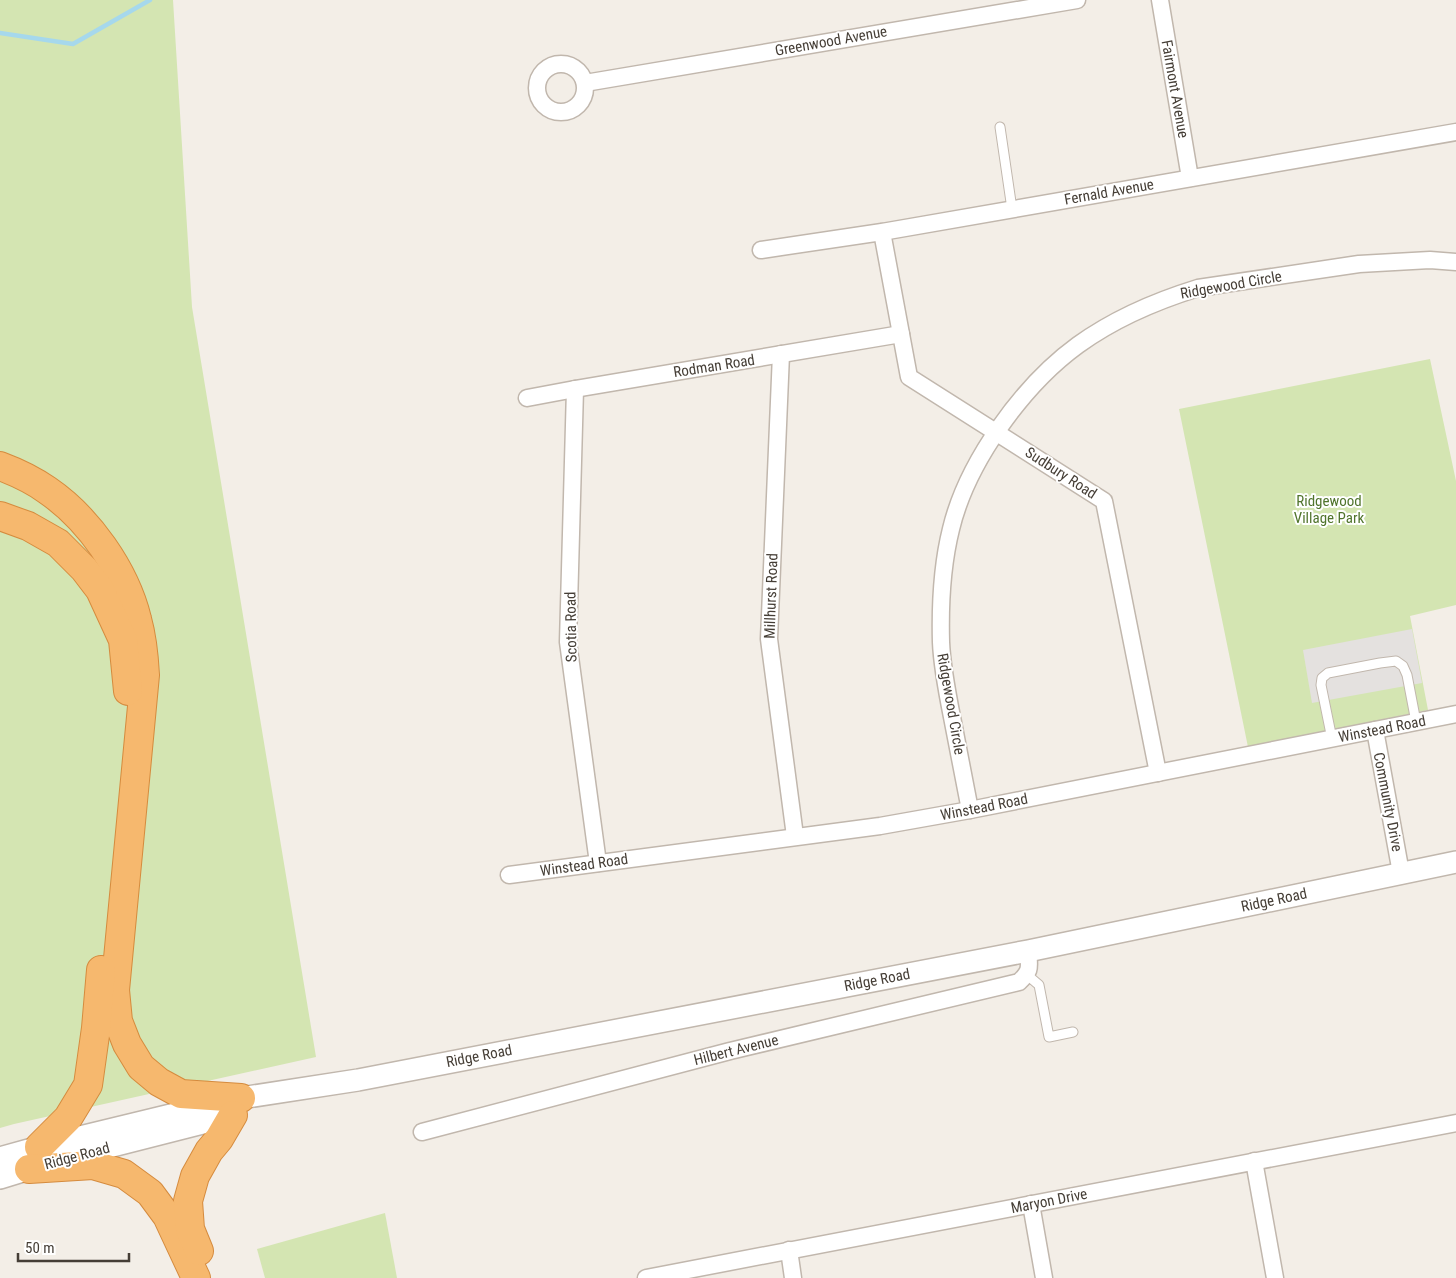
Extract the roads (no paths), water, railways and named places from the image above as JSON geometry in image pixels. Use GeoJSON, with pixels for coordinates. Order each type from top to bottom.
{"type":"FeatureCollection","features":[{"type":"Feature","properties":{"kind":"highway"},"geometry":{"type":"LineString","coordinates":[[0,466],[22,475],[47,490],[87,525],[116,568],[129,594],[137,618],[145,675],[115,990],[118,1021],[127,1044],[141,1066],[159,1082],[182,1094],[237,1107],[219,1139],[209,1150],[195,1176],[188,1201],[190,1229],[210,1278]]}},
{"type":"Feature","properties":{"kind":"highway"},"geometry":{"type":"LineString","coordinates":[[0,516],[28,526],[58,543],[84,569],[100,590],[123,640],[129,695],[110,864],[96,1028],[88,1086],[68,1118],[34,1158]]}},
{"type":"Feature","properties":{"kind":"highway"},"geometry":{"type":"LineString","coordinates":[[34,1158],[93,1165],[124,1174],[150,1193],[167,1216],[196,1278]]}},
{"type":"Feature","properties":{"kind":"street","name":"Greenwood Avenue"},"geometry":{"type":"LineString","coordinates":[[585,83],[1077,0]]}},
{"type":"Feature","properties":{"kind":"street","name":"Fairmont Avenue"},"geometry":{"type":"LineString","coordinates":[[1160,0],[1190,178]]}},
{"type":"Feature","properties":{"kind":"street","name":"Fernald Avenue"},"geometry":{"type":"LineString","coordinates":[[761,250],[882,232],[1456,132]]}},
{"type":"Feature","properties":{"kind":"street","name":"Sudbury Road"},"geometry":{"type":"LineString","coordinates":[[882,232],[909,378],[1104,501],[1158,773]]}},
{"type":"Feature","properties":{"kind":"street","name":"Ridgewood Circle"},"geometry":{"type":"LineString","coordinates":[[970,810],[944,675],[941,644],[941,603],[944,563],[950,529],[964,489],[982,455],[1021,398],[1078,345],[1115,322],[1150,305],[1198,288],[1359,264],[1430,260],[1456,262]]}},
{"type":"Feature","properties":{"kind":"street","name":"Rodman Road"},"geometry":{"type":"LineString","coordinates":[[527,398],[901,334]]}},
{"type":"Feature","properties":{"kind":"street","name":"Millhurst Road"},"geometry":{"type":"LineString","coordinates":[[781,354],[769,639],[795,836]]}},
{"type":"Feature","properties":{"kind":"street","name":"Scotia Road"},"geometry":{"type":"LineString","coordinates":[[575,389],[568,642],[598,863]]}},
{"type":"Feature","properties":{"kind":"street","name":"Winstead Road"},"geometry":{"type":"LineString","coordinates":[[508,875],[880,826],[1456,714]]}},
{"type":"Feature","properties":{"kind":"street","name":"Community Drive"},"geometry":{"type":"LineString","coordinates":[[1375,730],[1402,873]]}},
{"type":"Feature","properties":{"kind":"street","name":"Ridge Road"},"geometry":{"type":"LineString","coordinates":[[0,1158],[65,1158],[297,1090],[358,1080],[1028,951],[1456,862]]}},
{"type":"Feature","properties":{"kind":"street"},"geometry":{"type":"LineString","coordinates":[[1026,974],[1030,969],[1028,951]]}},
{"type":"Feature","properties":{"kind":"street","name":"Hilbert Avenue"},"geometry":{"type":"LineString","coordinates":[[422,1132],[730,1050],[1019,982],[1026,974]]}},
{"type":"Feature","properties":{"kind":"street","name":"Maryon Drive"},"geometry":{"type":"LineString","coordinates":[[646,1278],[1456,1123]]}},
{"type":"Feature","properties":{"kind":"street","name":"Ridge Road"},"geometry":{"type":"LineString","coordinates":[[0,1178],[34,1158]]}},
{"type":"Feature","properties":{"kind":"street"},"geometry":{"type":"LineString","coordinates":[[1254,1161],[1275,1278]]}},
{"type":"Feature","properties":{"kind":"street"},"geometry":{"type":"LineString","coordinates":[[1031,1204],[1044,1278]]}},
{"type":"Feature","properties":{"kind":"street"},"geometry":{"type":"LineString","coordinates":[[789,1250],[794,1278]]}},
{"type":"Feature","properties":{"kind":"lane"},"geometry":{"type":"LineString","coordinates":[[1000,127],[1012,209]]}},
{"type":"Feature","properties":{"kind":"lane"},"geometry":{"type":"LineString","coordinates":[[1332,739],[1321,685],[1322,678],[1328,673],[1396,661],[1403,666],[1407,675],[1416,722]]}},
{"type":"Feature","properties":{"kind":"lane"},"geometry":{"type":"LineString","coordinates":[[1026,974],[1039,985],[1049,1036],[1073,1032]]}},
{"type":"Feature","properties":{"kind":"waterway"},"geometry":{"type":"LineString","coordinates":[[0,33],[73,44],[150,0]]}},
{"type":"Feature","properties":{"kind":"park label","name":"Ridgewood Village Park"},"geometry":{"type":"Point","coordinates":[1329,510]}}]}
